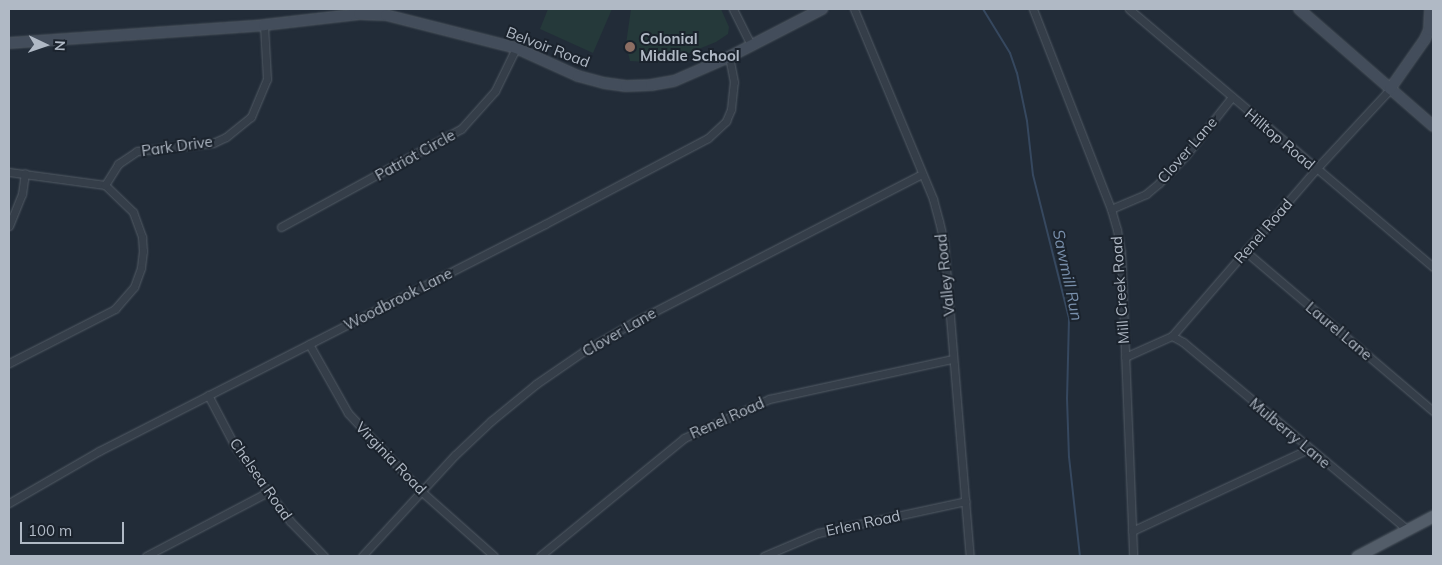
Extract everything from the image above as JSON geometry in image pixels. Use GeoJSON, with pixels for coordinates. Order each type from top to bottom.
{"type":"FeatureCollection","features":[{"type":"Feature","properties":{"kind":"main road"},"geometry":{"type":"LineString","coordinates":[[1357,556],[1433,516]]}},
{"type":"Feature","properties":{"kind":"street"},"geometry":{"type":"LineString","coordinates":[[733,9],[751,45]]}},
{"type":"Feature","properties":{"kind":"street","name":"Belvoir Road"},"geometry":{"type":"LineString","coordinates":[[9,43],[264,25],[387,12],[516,48],[578,76],[604,83],[626,86],[674,81],[729,58],[822,9]]}},
{"type":"Feature","properties":{"kind":"street","name":"Valley Road"},"geometry":{"type":"LineString","coordinates":[[854,9],[933,199],[944,243],[970,556]]}},
{"type":"Feature","properties":{"kind":"street","name":"Mill Creek Road"},"geometry":{"type":"LineString","coordinates":[[1033,9],[1111,210],[1121,252],[1133,556]]}},
{"type":"Feature","properties":{"kind":"street","name":"Hilltop Road"},"geometry":{"type":"LineString","coordinates":[[1129,9],[1433,266]]}},
{"type":"Feature","properties":{"kind":"street"},"geometry":{"type":"LineString","coordinates":[[1299,9],[1433,126]]}},
{"type":"Feature","properties":{"kind":"street"},"geometry":{"type":"LineString","coordinates":[[1390,89],[1425,39],[1429,30],[1430,9]]}},
{"type":"Feature","properties":{"kind":"street","name":"Park Drive"},"geometry":{"type":"LineString","coordinates":[[105,185],[118,164],[137,151],[213,143],[226,137],[251,117],[267,79],[264,25]]}},
{"type":"Feature","properties":{"kind":"street","name":"Patriot Circle"},"geometry":{"type":"LineString","coordinates":[[281,227],[461,129],[495,91],[516,48]]}},
{"type":"Feature","properties":{"kind":"street","name":"Woodbrook Lane"},"geometry":{"type":"LineString","coordinates":[[9,503],[95,453],[546,224],[708,138],[726,121],[731,109],[734,82],[729,58]]}},
{"type":"Feature","properties":{"kind":"street","name":"Renel Road"},"geometry":{"type":"LineString","coordinates":[[1125,356],[1172,336],[1316,169],[1390,89]]}},
{"type":"Feature","properties":{"kind":"street","name":"Clover Lane"},"geometry":{"type":"LineString","coordinates":[[1111,210],[1146,194],[1159,183],[1186,155],[1232,97]]}},
{"type":"Feature","properties":{"kind":"street"},"geometry":{"type":"LineString","coordinates":[[9,172],[105,185],[123,200],[132,212],[142,236],[143,251],[141,268],[134,287],[115,309],[9,363]]}},
{"type":"Feature","properties":{"kind":"street"},"geometry":{"type":"LineString","coordinates":[[9,226],[20,200],[26,174]]}},
{"type":"Feature","properties":{"kind":"street","name":"Clover Lane"},"geometry":{"type":"LineString","coordinates":[[362,556],[455,455],[491,421],[536,384],[584,351],[632,323],[922,174]]}},
{"type":"Feature","properties":{"kind":"street","name":"Laurel Lane"},"geometry":{"type":"LineString","coordinates":[[1245,251],[1433,411]]}},
{"type":"Feature","properties":{"kind":"street","name":"Mulberry Lane"},"geometry":{"type":"LineString","coordinates":[[1172,336],[1183,342],[1408,530]]}},
{"type":"Feature","properties":{"kind":"street","name":"Virginia Road"},"geometry":{"type":"LineString","coordinates":[[309,344],[348,413],[422,492],[494,556]]}},
{"type":"Feature","properties":{"kind":"street","name":"Renel Road"},"geometry":{"type":"LineString","coordinates":[[540,556],[684,438],[769,399],[953,358]]}},
{"type":"Feature","properties":{"kind":"street","name":"Chelsea Road"},"geometry":{"type":"LineString","coordinates":[[208,395],[236,448],[290,521],[324,556]]}},
{"type":"Feature","properties":{"kind":"street"},"geometry":{"type":"LineString","coordinates":[[1132,530],[1309,449]]}},
{"type":"Feature","properties":{"kind":"street"},"geometry":{"type":"LineString","coordinates":[[146,556],[268,492]]}},
{"type":"Feature","properties":{"kind":"street","name":"Erlen Road"},"geometry":{"type":"LineString","coordinates":[[764,556],[818,533],[966,502]]}},
{"type":"Feature","properties":{"kind":"green space"},"geometry":{"type":"Polygon","coordinates":[[[548,9],[612,9],[593,53],[540,29],[548,9]]]}},
{"type":"Feature","properties":{"kind":"green space"},"geometry":{"type":"Polygon","coordinates":[[[631,9],[721,9],[729,27],[728,34],[716,42],[664,63],[630,61],[626,44],[631,9]]]}},
{"type":"Feature","properties":{"kind":"waterway","name":"Sawmill Run"},"geometry":{"type":"LineString","coordinates":[[983,9],[1010,53],[1017,73],[1027,121],[1033,175],[1069,318],[1067,398],[1069,457],[1080,556]]}},
{"type":"Feature","properties":{"kind":"place","name":"Colonial Middle School"},"geometry":{"type":"Point","coordinates":[630,47]}}]}
